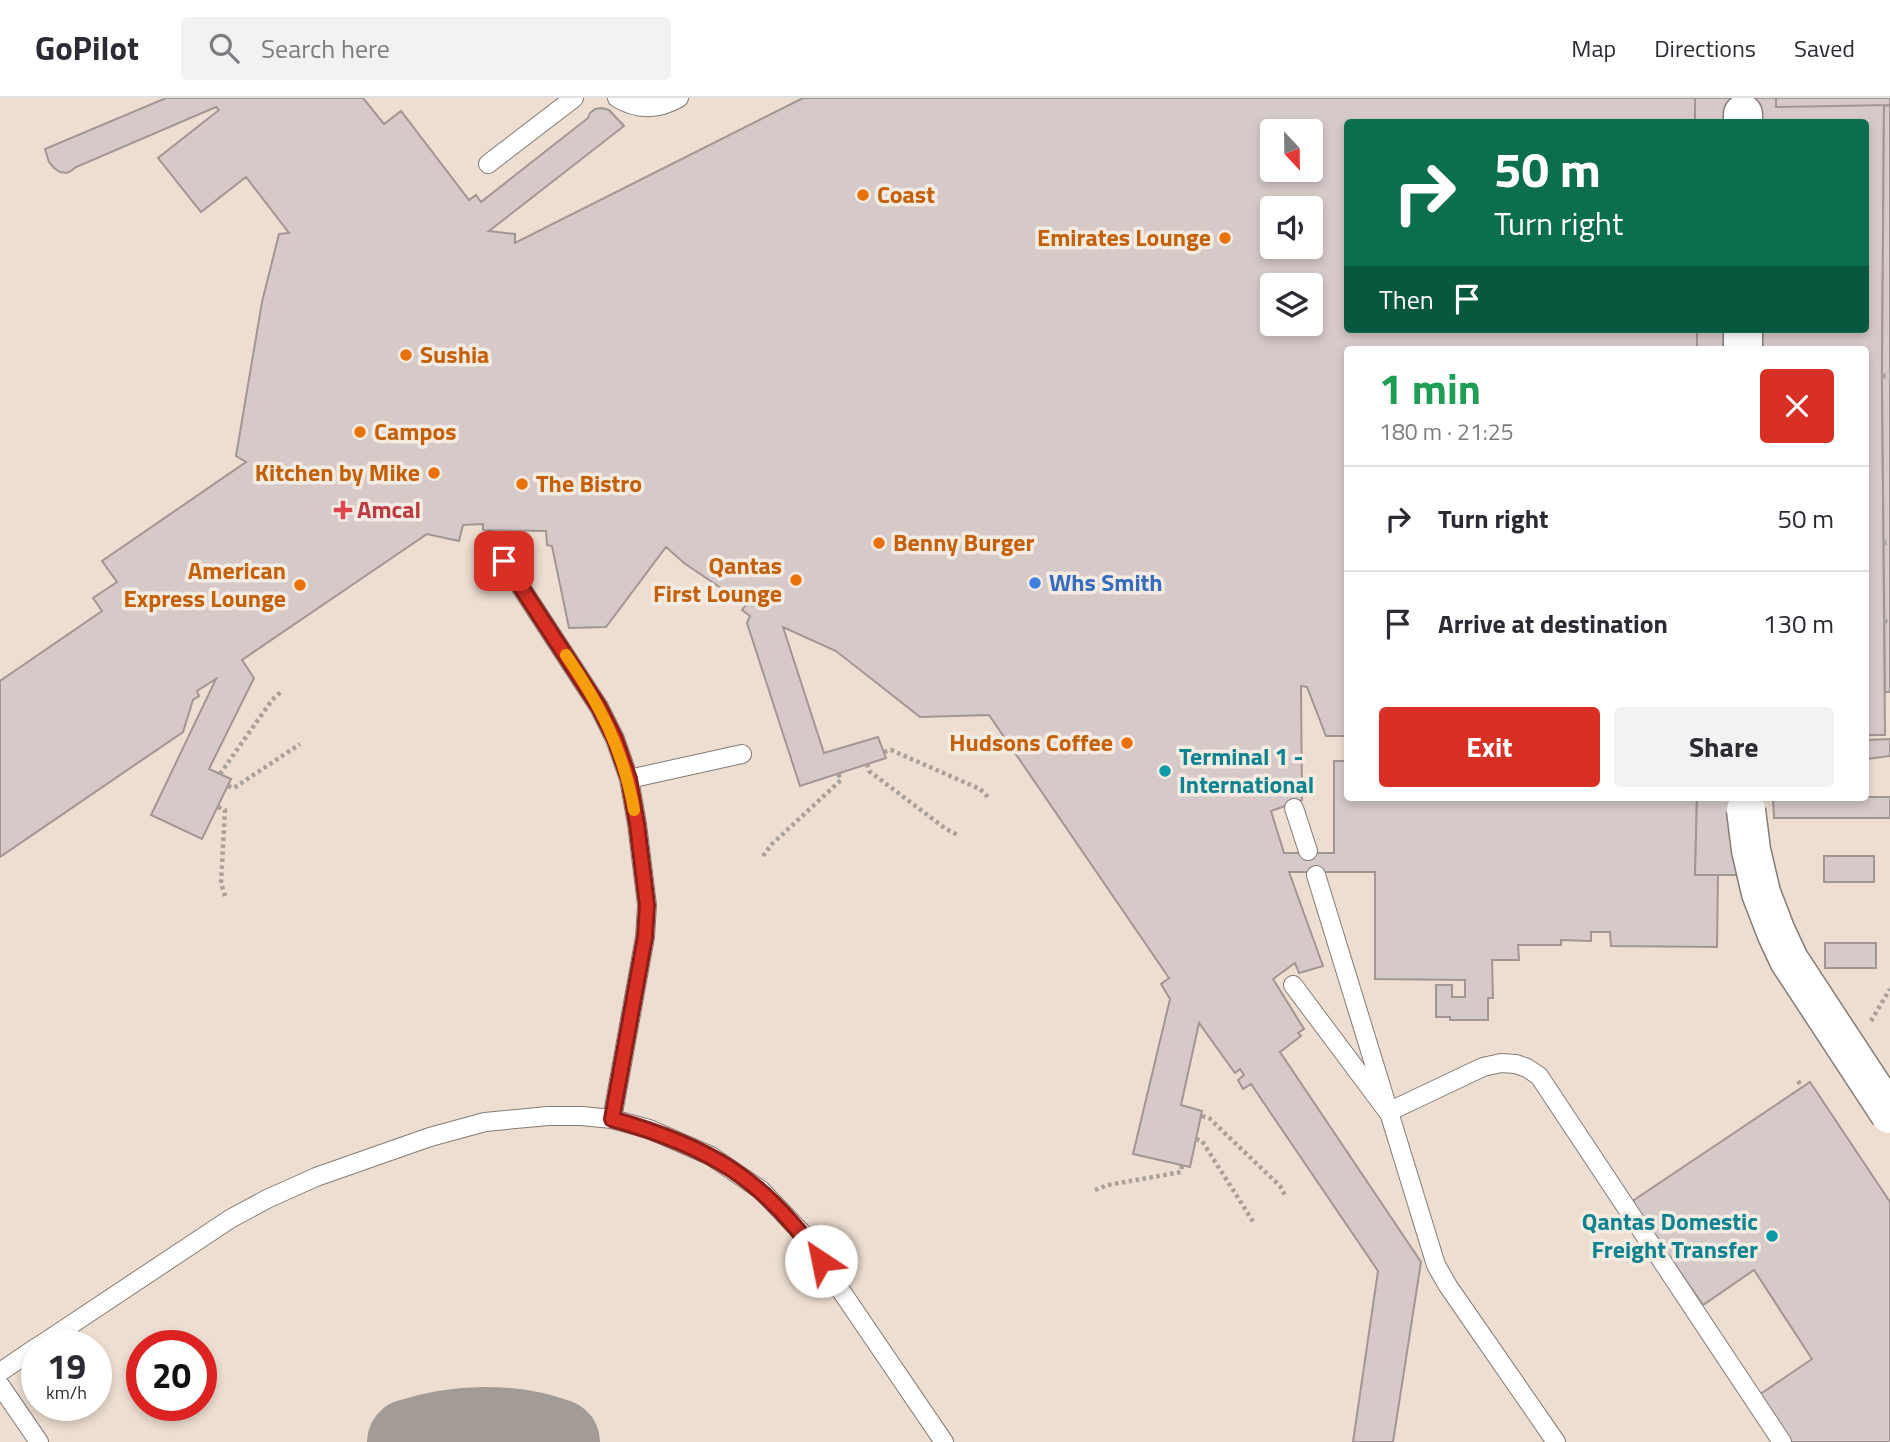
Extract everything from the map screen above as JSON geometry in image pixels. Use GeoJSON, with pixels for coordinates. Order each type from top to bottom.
{"type":"FeatureCollection","features":[{"type":"Feature","properties":{"kind":"street"},"geometry":{"type":"LineString","coordinates":[[1746,801],[1747,829],[1756,873],[1776,932],[1800,978],[1890,1114]]}},
{"type":"Feature","properties":{"kind":"lane"},"geometry":{"type":"LineString","coordinates":[[488,164],[574,98]]}},
{"type":"Feature","properties":{"kind":"lane"},"geometry":{"type":"LineString","coordinates":[[617,98],[635,107],[646,107],[659,106],[678,98]]}},
{"type":"Feature","properties":{"kind":"lane"},"geometry":{"type":"LineString","coordinates":[[490,540],[599,707],[615,739],[629,779],[647,905],[645,937],[612,1119]]}},
{"type":"Feature","properties":{"kind":"lane"},"geometry":{"type":"LineString","coordinates":[[629,779],[742,754]]}},
{"type":"Feature","properties":{"kind":"lane"},"geometry":{"type":"LineString","coordinates":[[1294,808],[1308,851]]}},
{"type":"Feature","properties":{"kind":"lane"},"geometry":{"type":"LineString","coordinates":[[1315,875],[1436,1265],[1556,1442]]}},
{"type":"Feature","properties":{"kind":"lane"},"geometry":{"type":"LineString","coordinates":[[1293,985],[1388,1112]]}},
{"type":"Feature","properties":{"kind":"lane"},"geometry":{"type":"LineString","coordinates":[[1388,1112],[1483,1067],[1501,1063],[1516,1064],[1538,1076],[1782,1442]]}},
{"type":"Feature","properties":{"kind":"lane"},"geometry":{"type":"LineString","coordinates":[[62,1330],[230,1219],[316,1177],[430,1137],[485,1122],[548,1116],[612,1119],[649,1129],[711,1156],[761,1190],[801,1232],[944,1442]]}},
{"type":"Feature","properties":{"kind":"lane"},"geometry":{"type":"LineString","coordinates":[[0,1372],[21,1358]]}},
{"type":"Feature","properties":{"kind":"lane"},"geometry":{"type":"LineString","coordinates":[[0,1385],[39,1442]]}},
{"type":"Feature","properties":{"kind":"path"},"geometry":{"type":"LineString","coordinates":[[1882,376],[1890,376]]}},
{"type":"Feature","properties":{"kind":"path"},"geometry":{"type":"LineString","coordinates":[[1883,543],[1890,542]]}},
{"type":"Feature","properties":{"kind":"path"},"geometry":{"type":"LineString","coordinates":[[219,774],[272,700],[282,691]]}},
{"type":"Feature","properties":{"kind":"path"},"geometry":{"type":"LineString","coordinates":[[228,786],[234,788],[300,744]]}},
{"type":"Feature","properties":{"kind":"path"},"geometry":{"type":"LineString","coordinates":[[884,752],[891,750],[967,783],[980,789],[990,799]]}},
{"type":"Feature","properties":{"kind":"path"},"geometry":{"type":"LineString","coordinates":[[867,764],[869,771],[946,829],[958,835]]}},
{"type":"Feature","properties":{"kind":"path"},"geometry":{"type":"LineString","coordinates":[[763,856],[772,844],[841,780],[838,773]]}},
{"type":"Feature","properties":{"kind":"path"},"geometry":{"type":"LineString","coordinates":[[218,807],[225,810],[221,883],[225,896]]}},
{"type":"Feature","properties":{"kind":"path"},"geometry":{"type":"LineString","coordinates":[[1860,1021],[1872,1021],[1889,992]]}},
{"type":"Feature","properties":{"kind":"path"},"geometry":{"type":"LineString","coordinates":[[1798,1081],[1802,1087]]}},
{"type":"Feature","properties":{"kind":"path"},"geometry":{"type":"LineString","coordinates":[[1202,1116],[1209,1118],[1280,1186],[1286,1197]]}},
{"type":"Feature","properties":{"kind":"path"},"geometry":{"type":"LineString","coordinates":[[1196,1139],[1202,1141],[1254,1223]]}},
{"type":"Feature","properties":{"kind":"path"},"geometry":{"type":"LineString","coordinates":[[1095,1191],[1108,1185],[1181,1172],[1182,1165]]}},
{"type":"Feature","properties":{"kind":"shaded area"},"geometry":{"type":"Polygon","coordinates":[[[0,98],[1890,98],[1890,1442],[0,1442],[0,98]]]}},
{"type":"Feature","properties":{"kind":"building","name":"Terminal 1 - International"},"geometry":{"type":"Polygon","coordinates":[[[166,98],[363,98],[384,124],[401,111],[469,200],[476,195],[481,202],[588,118],[595,109],[609,110],[624,126],[489,231],[515,234],[515,243],[803,98],[1695,98],[1695,119],[1344,119],[1344,333],[1697,333],[1697,346],[1344,346],[1344,736],[1326,736],[1307,687],[1301,686],[1302,800],[1271,811],[1284,853],[1334,853],[1334,761],[1344,761],[1344,801],[1697,801],[1695,875],[1718,875],[1717,947],[1611,946],[1610,932],[1591,932],[1591,941],[1561,940],[1561,945],[1518,945],[1519,960],[1492,960],[1493,998],[1488,998],[1488,1020],[1450,1020],[1450,1017],[1436,1017],[1436,985],[1452,985],[1452,997],[1465,997],[1465,980],[1375,979],[1375,872],[1289,872],[1323,966],[1299,973],[1295,963],[1273,979],[1304,1029],[1298,1033],[1301,1036],[1280,1052],[1421,1262],[1393,1442],[1353,1442],[1378,1271],[1251,1084],[1243,1089],[1238,1080],[1244,1075],[1240,1069],[1235,1073],[1199,1023],[1181,1105],[1202,1111],[1190,1167],[1133,1154],[1170,999],[1161,984],[1169,978],[989,715],[920,717],[836,651],[783,627],[824,753],[878,737],[886,758],[800,786],[747,623],[750,616],[742,610],[746,605],[684,563],[666,547],[606,627],[569,628],[552,546],[547,545],[546,531],[483,530],[483,524],[463,525],[459,541],[427,534],[242,660],[254,678],[209,769],[231,779],[202,839],[151,815],[216,679],[197,691],[199,696],[193,700],[183,732],[0,857],[0,681],[102,611],[93,598],[117,582],[102,561],[246,462],[236,456],[262,302],[279,234],[289,233],[246,177],[201,212],[158,158],[219,110],[216,107],[67,173],[54,168],[45,149],[166,98]]]}},
{"type":"Feature","properties":{"kind":"building"},"geometry":{"type":"Polygon","coordinates":[[[1695,98],[1776,98],[1776,107],[1695,110],[1695,98]]]}},
{"type":"Feature","properties":{"kind":"building"},"geometry":{"type":"Polygon","coordinates":[[[1695,98],[1884,98],[1882,376],[1885,735],[1869,735],[1869,346],[1697,346],[1697,333],[1869,333],[1869,119],[1695,119],[1695,98]]]}},
{"type":"Feature","properties":{"kind":"building"},"geometry":{"type":"Polygon","coordinates":[[[1776,98],[1890,98],[1890,105],[1776,107],[1776,98]]]}},
{"type":"Feature","properties":{"kind":"building"},"geometry":{"type":"Polygon","coordinates":[[[1890,105],[1890,692],[1885,692],[1882,376],[1884,106],[1890,105]]]}},
{"type":"Feature","properties":{"kind":"building"},"geometry":{"type":"Polygon","coordinates":[[[1890,739],[1890,756],[1869,759],[1869,740],[1890,739]]]}},
{"type":"Feature","properties":{"kind":"building"},"geometry":{"type":"Polygon","coordinates":[[[1869,797],[1890,797],[1890,818],[1774,818],[1773,801],[1869,801],[1869,797]]]}},
{"type":"Feature","properties":{"kind":"building"},"geometry":{"type":"Polygon","coordinates":[[[1697,801],[1740,801],[1740,875],[1695,875],[1697,801]]]}},
{"type":"Feature","properties":{"kind":"building"},"geometry":{"type":"Polygon","coordinates":[[[1824,856],[1874,856],[1874,882],[1824,882],[1824,856]]]}},
{"type":"Feature","properties":{"kind":"building"},"geometry":{"type":"Polygon","coordinates":[[[1825,943],[1876,943],[1876,968],[1825,968],[1825,943]]]}},
{"type":"Feature","properties":{"kind":"building","name":"Qantas Domestic Freight Transfer"},"geometry":{"type":"Polygon","coordinates":[[[1810,1082],[1890,1202],[1890,1442],[1790,1442],[1759,1395],[1812,1359],[1754,1270],[1703,1305],[1631,1202],[1810,1082]]]}},
{"type":"Feature","properties":{"kind":"taxiway"},"geometry":{"type":"LineString","coordinates":[[410,1442],[446,1433],[484,1430],[521,1433],[557,1442]]}},
{"type":"Feature","properties":{"kind":"slow traffic"},"geometry":{"type":"LineString","coordinates":[[566,655],[599,707],[615,739],[629,779],[634,810]]}},
{"type":"Feature","properties":{"kind":"place","name":"Coast"},"geometry":{"type":"Point","coordinates":[863,195]}},
{"type":"Feature","properties":{"kind":"place","name":"Emirates Lounge"},"geometry":{"type":"Point","coordinates":[1225,238]}},
{"type":"Feature","properties":{"kind":"place","name":"Sushia"},"geometry":{"type":"Point","coordinates":[406,355]}},
{"type":"Feature","properties":{"kind":"place","name":"Campos"},"geometry":{"type":"Point","coordinates":[360,432]}},
{"type":"Feature","properties":{"kind":"place","name":"Kitchen by Mike"},"geometry":{"type":"Point","coordinates":[434,473]}},
{"type":"Feature","properties":{"kind":"place","name":"The Bistro"},"geometry":{"type":"Point","coordinates":[522,484]}},
{"type":"Feature","properties":{"kind":"place","name":"Amcal"},"geometry":{"type":"Point","coordinates":[343,510]}},
{"type":"Feature","properties":{"kind":"place","name":"Benny Burger"},"geometry":{"type":"Point","coordinates":[879,543]}},
{"type":"Feature","properties":{"kind":"place","name":"Qantas First Lounge"},"geometry":{"type":"Point","coordinates":[796,580]}},
{"type":"Feature","properties":{"kind":"place","name":"Whs Smith"},"geometry":{"type":"Point","coordinates":[1035,583]}},
{"type":"Feature","properties":{"kind":"place","name":"American Express Lounge"},"geometry":{"type":"Point","coordinates":[300,585]}},
{"type":"Feature","properties":{"kind":"place","name":"Hudsons Coffee"},"geometry":{"type":"Point","coordinates":[1127,743]}},
{"type":"Feature","properties":{"kind":"place","name":"Terminal 1 - International"},"geometry":{"type":"Point","coordinates":[1165,771]}},
{"type":"Feature","properties":{"kind":"place","name":"Qantas Domestic Freight Transfer"},"geometry":{"type":"Point","coordinates":[1772,1236]}},
{"type":"Feature","properties":{"kind":"route"},"geometry":{"type":"LineString","coordinates":[[504,561],[599,707],[615,739],[629,779],[647,905],[645,937],[612,1119],[682,1142],[734,1171],[761,1190],[777,1206],[801,1232],[821,1261]]}}]}
